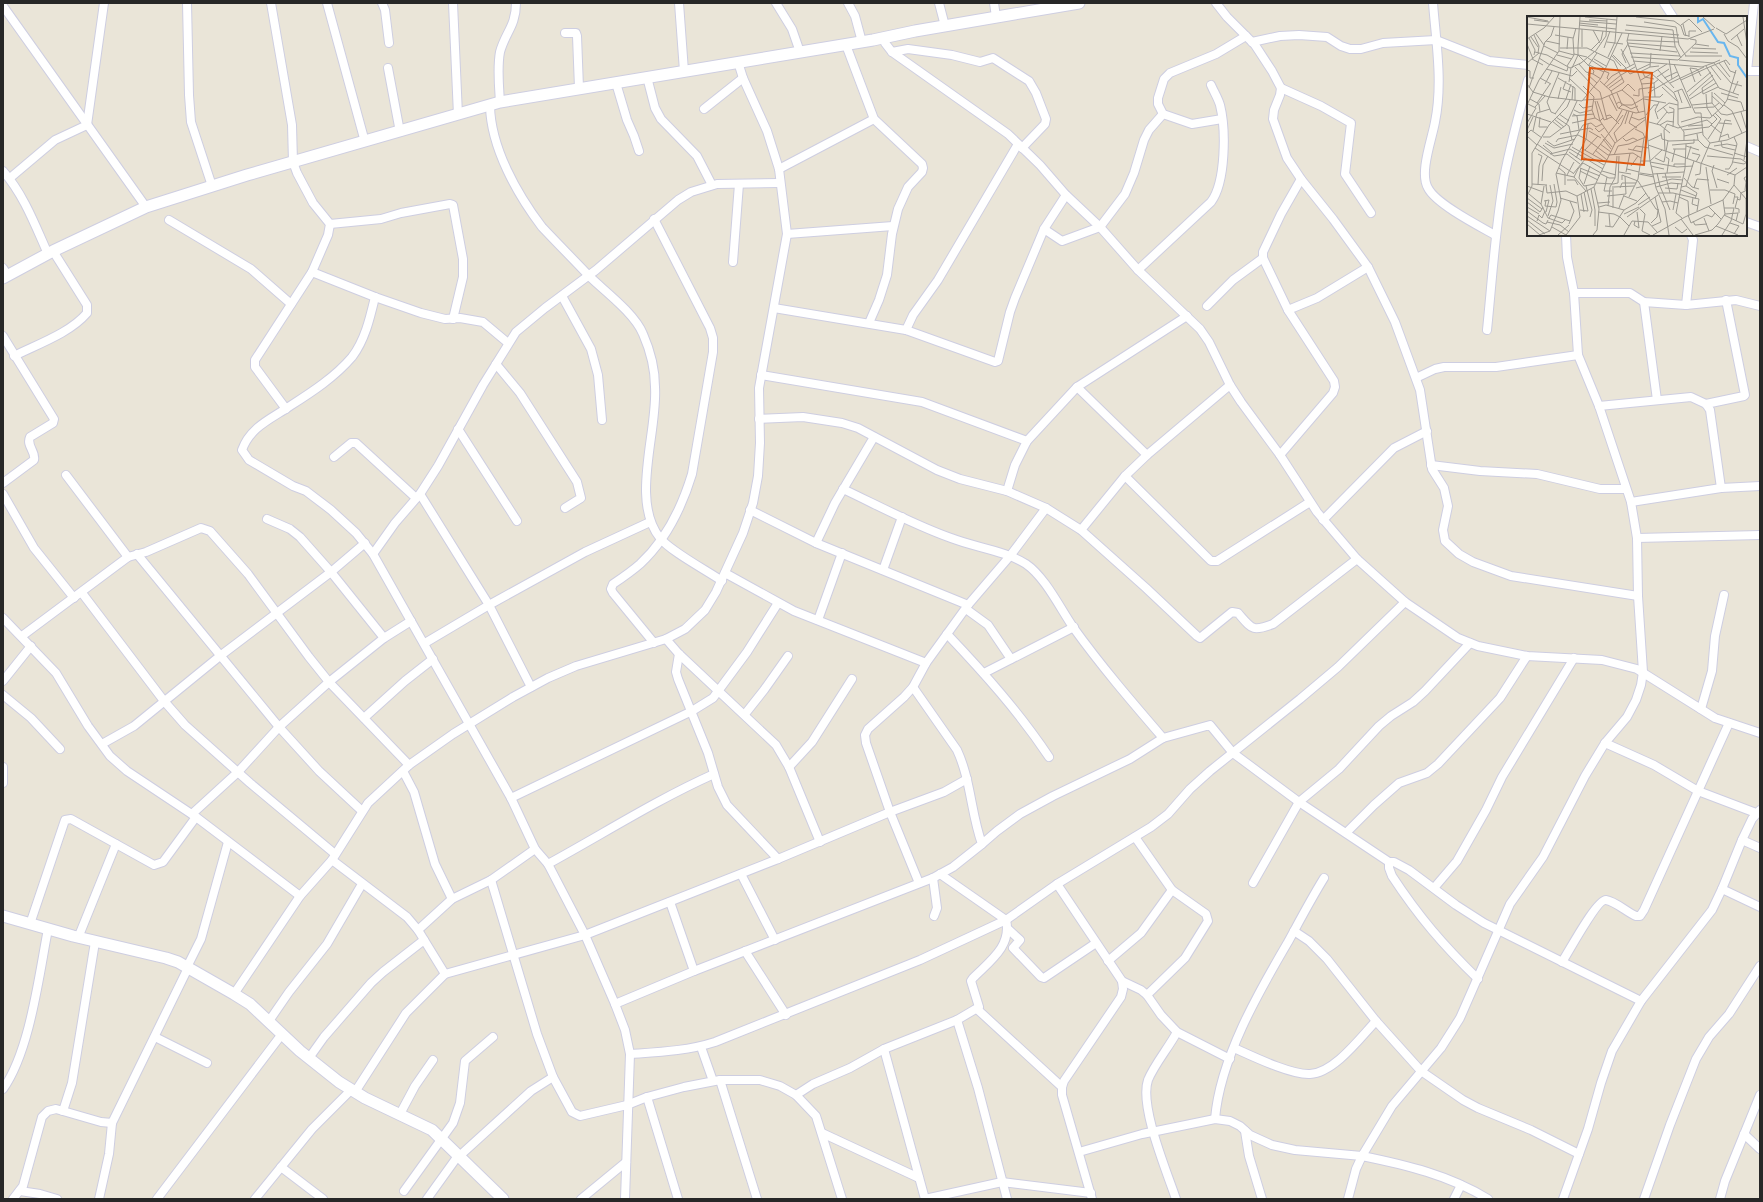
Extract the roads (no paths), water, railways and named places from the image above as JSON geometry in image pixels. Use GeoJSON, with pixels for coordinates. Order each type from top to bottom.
{"type":"FeatureCollection","features":[{"type":"Feature","properties":{"kind":"street"},"geometry":{"type":"LineString","coordinates":[[86,125],[104,3]]}},
{"type":"Feature","properties":{"kind":"street"},"geometry":{"type":"LineString","coordinates":[[187,3],[191,122],[212,186]]}},
{"type":"Feature","properties":{"kind":"street"},"geometry":{"type":"LineString","coordinates":[[272,3],[292,125],[294,151],[293,162],[296,173],[313,203],[330,224],[328,235],[312,272],[257,357],[255,364],[258,372],[286,409]]}},
{"type":"Feature","properties":{"kind":"street"},"geometry":{"type":"LineString","coordinates":[[326,3],[365,142]]}},
{"type":"Feature","properties":{"kind":"street"},"geometry":{"type":"LineString","coordinates":[[382,3],[385,10],[389,43]]}},
{"type":"Feature","properties":{"kind":"street"},"geometry":{"type":"LineString","coordinates":[[453,3],[458,115]]}},
{"type":"Feature","properties":{"kind":"street"},"geometry":{"type":"LineString","coordinates":[[516,3],[516,15],[500,52],[495,104],[490,117],[498,144],[518,192],[542,227],[631,317],[643,333],[651,359],[656,386],[655,413],[646,492],[652,527],[661,539],[724,577],[794,611],[926,663]]}},
{"type":"Feature","properties":{"kind":"street"},"geometry":{"type":"LineString","coordinates":[[679,3],[684,71]]}},
{"type":"Feature","properties":{"kind":"street"},"geometry":{"type":"LineString","coordinates":[[776,3],[792,29],[800,52]]}},
{"type":"Feature","properties":{"kind":"street"},"geometry":{"type":"LineString","coordinates":[[848,3],[855,16],[862,42]]}},
{"type":"Feature","properties":{"kind":"street"},"geometry":{"type":"LineString","coordinates":[[939,3],[945,26]]}},
{"type":"Feature","properties":{"kind":"street"},"geometry":{"type":"LineString","coordinates":[[994,3],[996,17]]}},
{"type":"Feature","properties":{"kind":"street"},"geometry":{"type":"LineString","coordinates":[[5,274],[146,207],[293,162],[495,104],[579,88],[846,45],[1079,3]]}},
{"type":"Feature","properties":{"kind":"street"},"geometry":{"type":"LineString","coordinates":[[1216,3],[1226,17],[1249,39],[1272,71],[1281,88],[1272,119],[1287,158],[1301,179],[1333,219],[1368,267],[1395,322],[1420,390],[1431,465],[1434,474],[1444,488],[1448,506],[1444,536],[1445,541],[1459,554],[1490,569],[1511,576],[1638,596]]}},
{"type":"Feature","properties":{"kind":"street"},"geometry":{"type":"LineString","coordinates":[[1433,3],[1439,82],[1438,103],[1425,176],[1427,188],[1432,195],[1449,207],[1495,235]]}},
{"type":"Feature","properties":{"kind":"street"},"geometry":{"type":"LineString","coordinates":[[1664,3],[1673,16]]}},
{"type":"Feature","properties":{"kind":"street"},"geometry":{"type":"LineString","coordinates":[[1754,3],[1747,71],[1760,71]]}},
{"type":"Feature","properties":{"kind":"street"},"geometry":{"type":"LineString","coordinates":[[3,5],[86,125],[146,207]]}},
{"type":"Feature","properties":{"kind":"street"},"geometry":{"type":"LineString","coordinates":[[565,33],[574,32],[578,36],[579,88]]}},
{"type":"Feature","properties":{"kind":"street"},"geometry":{"type":"LineString","coordinates":[[1222,119],[1192,124],[1163,114],[1158,104],[1158,98],[1166,75],[1249,39],[1299,35],[1327,37],[1341,46],[1350,49],[1361,49],[1383,43],[1436,40],[1489,61],[1527,65]]}},
{"type":"Feature","properties":{"kind":"street"},"geometry":{"type":"LineString","coordinates":[[885,38],[885,43],[892,52],[1008,134],[1040,165],[1066,195],[1100,228],[1138,270],[1200,329],[1209,342],[1230,386],[1280,454],[1323,520],[1357,559],[1404,602],[1448,632],[1470,643],[1527,656],[1602,660],[1632,667],[1643,672],[1715,718],[1760,733]]}},
{"type":"Feature","properties":{"kind":"street"},"geometry":{"type":"LineString","coordinates":[[846,45],[874,119],[922,164],[923,168],[922,172],[913,181],[903,198],[893,226],[887,275],[869,323]]}},
{"type":"Feature","properties":{"kind":"street"},"geometry":{"type":"LineString","coordinates":[[892,52],[908,49],[952,55],[980,62],[992,58],[1029,81],[1034,89],[1046,119],[1045,124],[1020,146],[938,280],[913,315],[906,330]]}},
{"type":"Feature","properties":{"kind":"street"},"geometry":{"type":"LineString","coordinates":[[234,994],[300,896],[333,857],[362,811],[377,793],[406,768],[438,743],[531,687],[576,666],[666,639],[685,629],[705,610],[724,577],[743,533],[758,476],[760,443],[758,395],[760,375],[787,234],[779,169],[767,131],[743,78],[738,62]]}},
{"type":"Feature","properties":{"kind":"street"},"geometry":{"type":"LineString","coordinates":[[388,68],[400,132]]}},
{"type":"Feature","properties":{"kind":"street"},"geometry":{"type":"LineString","coordinates":[[647,77],[655,108],[661,119],[698,156],[712,185]]}},
{"type":"Feature","properties":{"kind":"street"},"geometry":{"type":"LineString","coordinates":[[704,109],[743,78]]}},
{"type":"Feature","properties":{"kind":"street"},"geometry":{"type":"LineString","coordinates":[[616,83],[626,120],[639,151]]}},
{"type":"Feature","properties":{"kind":"street"},"geometry":{"type":"LineString","coordinates":[[1487,330],[1495,235],[1510,149],[1527,84]]}},
{"type":"Feature","properties":{"kind":"street"},"geometry":{"type":"LineString","coordinates":[[1138,270],[1211,202],[1216,195],[1224,143],[1220,104],[1211,85]]}},
{"type":"Feature","properties":{"kind":"street"},"geometry":{"type":"LineString","coordinates":[[1281,88],[1321,106],[1351,123],[1345,174],[1370,213]]}},
{"type":"Feature","properties":{"kind":"street"},"geometry":{"type":"LineString","coordinates":[[1044,229],[1062,241],[1067,241],[1100,228],[1125,194],[1134,173],[1144,140],[1149,130],[1163,114]]}},
{"type":"Feature","properties":{"kind":"street"},"geometry":{"type":"LineString","coordinates":[[779,169],[874,119]]}},
{"type":"Feature","properties":{"kind":"street"},"geometry":{"type":"LineString","coordinates":[[10,178],[55,140],[86,125]]}},
{"type":"Feature","properties":{"kind":"street"},"geometry":{"type":"LineString","coordinates":[[1747,146],[1760,152]]}},
{"type":"Feature","properties":{"kind":"street"},"geometry":{"type":"LineString","coordinates":[[3,171],[10,178],[24,201],[51,252],[87,305],[87,313],[83,318],[62,332],[14,356]]}},
{"type":"Feature","properties":{"kind":"street"},"geometry":{"type":"LineString","coordinates":[[1280,454],[1333,393],[1335,387],[1334,381],[1288,310],[1263,258],[1263,252],[1281,214],[1301,179]]}},
{"type":"Feature","properties":{"kind":"street"},"geometry":{"type":"LineString","coordinates":[[373,554],[395,523],[418,496],[442,460],[458,429],[508,343],[516,332],[589,276],[654,219],[678,200],[691,192],[712,185],[780,183]]}},
{"type":"Feature","properties":{"kind":"street"},"geometry":{"type":"LineString","coordinates":[[733,262],[739,184]]}},
{"type":"Feature","properties":{"kind":"street"},"geometry":{"type":"LineString","coordinates":[[774,308],[906,330],[972,355],[995,362],[998,361],[1010,312],[1044,229],[1066,195]]}},
{"type":"Feature","properties":{"kind":"street"},"geometry":{"type":"LineString","coordinates":[[330,224],[381,219],[421,209],[450,204],[453,205],[463,259],[463,276],[453,319]]}},
{"type":"Feature","properties":{"kind":"street"},"geometry":{"type":"LineString","coordinates":[[654,219],[710,328],[713,338],[713,352],[692,474],[686,493],[677,513],[661,539],[639,564],[613,584],[611,589],[654,643]]}},
{"type":"Feature","properties":{"kind":"street"},"geometry":{"type":"LineString","coordinates":[[169,220],[251,269],[291,304]]}},
{"type":"Feature","properties":{"kind":"street"},"geometry":{"type":"LineString","coordinates":[[1747,222],[1760,227]]}},
{"type":"Feature","properties":{"kind":"street"},"geometry":{"type":"LineString","coordinates":[[787,234],[893,226]]}},
{"type":"Feature","properties":{"kind":"street"},"geometry":{"type":"LineString","coordinates":[[1348,1199],[1356,1169],[1362,1156],[1392,1106],[1441,1048],[1456,1024],[1478,979],[1510,904],[1543,857],[1585,776],[1605,743],[1627,717],[1636,700],[1643,672],[1638,596],[1637,538],[1631,502],[1599,406],[1578,355],[1574,293],[1567,257],[1566,236]]}},
{"type":"Feature","properties":{"kind":"street"},"geometry":{"type":"LineString","coordinates":[[1686,305],[1693,240],[1691,236]]}},
{"type":"Feature","properties":{"kind":"street"},"geometry":{"type":"LineString","coordinates":[[1207,306],[1234,280],[1263,258]]}},
{"type":"Feature","properties":{"kind":"street"},"geometry":{"type":"LineString","coordinates":[[1288,310],[1317,298],[1368,267]]}},
{"type":"Feature","properties":{"kind":"street"},"geometry":{"type":"LineString","coordinates":[[312,272],[375,298],[420,313],[445,319],[475,320],[483,322],[508,343]]}},
{"type":"Feature","properties":{"kind":"street"},"geometry":{"type":"LineString","coordinates":[[1574,293],[1630,293],[1644,302],[1686,305],[1736,300],[1760,306]]}},
{"type":"Feature","properties":{"kind":"street"},"geometry":{"type":"LineString","coordinates":[[562,296],[591,349],[598,375],[602,420]]}},
{"type":"Feature","properties":{"kind":"street"},"geometry":{"type":"LineString","coordinates":[[375,298],[363,338],[353,356],[338,372],[286,409],[260,424],[250,434],[244,444],[242,450],[243,454],[249,460],[293,486],[306,491],[331,510],[365,543],[373,554],[425,643],[469,725],[511,798],[535,849],[548,864],[585,935],[625,1030],[630,1054],[630,1090],[627,1105],[625,1199]]}},
{"type":"Feature","properties":{"kind":"street"},"geometry":{"type":"LineString","coordinates":[[1706,404],[1745,395],[1726,300]]}},
{"type":"Feature","properties":{"kind":"street"},"geometry":{"type":"LineString","coordinates":[[1644,302],[1657,400]]}},
{"type":"Feature","properties":{"kind":"street"},"geometry":{"type":"LineString","coordinates":[[1008,491],[1015,465],[1026,441],[1077,387],[1187,316]]}},
{"type":"Feature","properties":{"kind":"street"},"geometry":{"type":"LineString","coordinates":[[3,336],[54,419],[53,423],[28,439],[35,455],[34,460],[3,483]]}},
{"type":"Feature","properties":{"kind":"street"},"geometry":{"type":"LineString","coordinates":[[1416,378],[1435,369],[1444,367],[1496,367],[1578,355]]}},
{"type":"Feature","properties":{"kind":"street"},"geometry":{"type":"LineString","coordinates":[[496,364],[520,392],[577,482],[581,498],[565,508]]}},
{"type":"Feature","properties":{"kind":"street"},"geometry":{"type":"LineString","coordinates":[[760,375],[872,392],[922,402],[1026,441]]}},
{"type":"Feature","properties":{"kind":"street"},"geometry":{"type":"LineString","coordinates":[[1081,530],[1125,476],[1147,455],[1230,386]]}},
{"type":"Feature","properties":{"kind":"street"},"geometry":{"type":"LineString","coordinates":[[1077,387],[1147,455]]}},
{"type":"Feature","properties":{"kind":"street"},"geometry":{"type":"LineString","coordinates":[[1599,406],[1691,397],[1706,404],[1710,410],[1721,488]]}},
{"type":"Feature","properties":{"kind":"street"},"geometry":{"type":"LineString","coordinates":[[759,419],[786,417],[825,420],[858,428],[937,470],[960,479],[1008,491],[1046,508],[1081,530],[1200,638],[1232,612],[1238,613],[1249,625],[1259,629],[1273,624],[1357,559]]}},
{"type":"Feature","properties":{"kind":"street"},"geometry":{"type":"LineString","coordinates":[[458,429],[517,521]]}},
{"type":"Feature","properties":{"kind":"street"},"geometry":{"type":"LineString","coordinates":[[1323,520],[1394,448],[1426,431]]}},
{"type":"Feature","properties":{"kind":"street"},"geometry":{"type":"LineString","coordinates":[[816,543],[843,489],[874,437]]}},
{"type":"Feature","properties":{"kind":"street"},"geometry":{"type":"LineString","coordinates":[[334,457],[351,443],[356,443],[418,496],[488,604],[531,687]]}},
{"type":"Feature","properties":{"kind":"street"},"geometry":{"type":"LineString","coordinates":[[1431,465],[1480,471],[1537,474],[1600,489],[1626,489]]}},
{"type":"Feature","properties":{"kind":"street"},"geometry":{"type":"LineString","coordinates":[[66,475],[128,557]]}},
{"type":"Feature","properties":{"kind":"street"},"geometry":{"type":"LineString","coordinates":[[1125,476],[1211,561],[1217,561],[1310,502]]}},
{"type":"Feature","properties":{"kind":"street"},"geometry":{"type":"LineString","coordinates":[[1631,502],[1721,488],[1760,486]]}},
{"type":"Feature","properties":{"kind":"street"},"geometry":{"type":"LineString","coordinates":[[843,489],[950,538],[1010,556],[1026,564],[1035,572],[1119,687],[1163,738]]}},
{"type":"Feature","properties":{"kind":"street"},"geometry":{"type":"LineString","coordinates":[[3,494],[34,548],[74,598]]}},
{"type":"Feature","properties":{"kind":"street"},"geometry":{"type":"LineString","coordinates":[[919,883],[890,812],[866,743],[865,736],[868,729],[913,687],[926,663],[967,607],[1010,556],[1046,508]]}},
{"type":"Feature","properties":{"kind":"street"},"geometry":{"type":"LineString","coordinates":[[750,510],[816,543],[967,607],[988,625],[1011,659]]}},
{"type":"Feature","properties":{"kind":"street"},"geometry":{"type":"LineString","coordinates":[[882,570],[902,516]]}},
{"type":"Feature","properties":{"kind":"street"},"geometry":{"type":"LineString","coordinates":[[267,519],[290,528],[300,537],[331,572],[384,638]]}},
{"type":"Feature","properties":{"kind":"street"},"geometry":{"type":"LineString","coordinates":[[425,643],[488,604],[585,552],[650,522]]}},
{"type":"Feature","properties":{"kind":"street"},"geometry":{"type":"LineString","coordinates":[[22,636],[82,593],[128,557],[201,528],[210,531],[248,574],[329,682],[364,718],[406,768],[435,864],[452,899]]}},
{"type":"Feature","properties":{"kind":"street"},"geometry":{"type":"LineString","coordinates":[[1637,538],[1760,535]]}},
{"type":"Feature","properties":{"kind":"street"},"geometry":{"type":"LineString","coordinates":[[102,744],[134,726],[220,656],[331,572],[365,543]]}},
{"type":"Feature","properties":{"kind":"street"},"geometry":{"type":"LineString","coordinates":[[818,620],[842,553]]}},
{"type":"Feature","properties":{"kind":"street"},"geometry":{"type":"LineString","coordinates":[[137,554],[279,728],[319,771],[362,811]]}},
{"type":"Feature","properties":{"kind":"street"},"geometry":{"type":"LineString","coordinates":[[82,593],[164,701],[185,725],[362,884],[407,917],[418,930],[445,974]]}},
{"type":"Feature","properties":{"kind":"street"},"geometry":{"type":"LineString","coordinates":[[1701,709],[1712,671],[1715,636],[1724,595]]}},
{"type":"Feature","properties":{"kind":"street"},"geometry":{"type":"LineString","coordinates":[[630,1054],[673,1052],[700,1047],[786,1015],[920,960],[1006,920],[1057,884],[1135,837],[1168,814],[1198,781],[1300,700],[1338,667],[1404,602]]}},
{"type":"Feature","properties":{"kind":"street"},"geometry":{"type":"LineString","coordinates":[[511,798],[692,711],[713,698],[746,652],[778,603]]}},
{"type":"Feature","properties":{"kind":"street"},"geometry":{"type":"LineString","coordinates":[[3,618],[56,673],[88,726],[110,756],[127,772],[194,816],[300,896]]}},
{"type":"Feature","properties":{"kind":"street"},"geometry":{"type":"LineString","coordinates":[[30,924],[65,820],[71,819],[154,865],[158,865],[163,862],[194,816],[279,728],[329,682],[384,638],[411,621]]}},
{"type":"Feature","properties":{"kind":"street"},"geometry":{"type":"LineString","coordinates":[[984,673],[1074,627]]}},
{"type":"Feature","properties":{"kind":"street"},"geometry":{"type":"LineString","coordinates":[[947,634],[984,673],[1020,715],[1049,757]]}},
{"type":"Feature","properties":{"kind":"street"},"geometry":{"type":"LineString","coordinates":[[666,639],[679,654],[745,714],[776,745],[789,767],[820,842]]}},
{"type":"Feature","properties":{"kind":"street"},"geometry":{"type":"LineString","coordinates":[[1253,883],[1299,802],[1339,769],[1391,716],[1413,702],[1425,691],[1470,643]]}},
{"type":"Feature","properties":{"kind":"street"},"geometry":{"type":"LineString","coordinates":[[3,681],[31,646]]}},
{"type":"Feature","properties":{"kind":"street"},"geometry":{"type":"LineString","coordinates":[[679,654],[676,672],[708,753],[718,787],[727,805],[778,860]]}},
{"type":"Feature","properties":{"kind":"street"},"geometry":{"type":"LineString","coordinates":[[745,714],[788,656]]}},
{"type":"Feature","properties":{"kind":"street"},"geometry":{"type":"LineString","coordinates":[[1346,833],[1399,783],[1427,773],[1438,764],[1500,698],[1527,656]]}},
{"type":"Feature","properties":{"kind":"street"},"geometry":{"type":"LineString","coordinates":[[1434,888],[1457,862],[1486,810],[1502,777],[1574,658]]}},
{"type":"Feature","properties":{"kind":"street"},"geometry":{"type":"LineString","coordinates":[[364,718],[380,706],[405,681],[433,659]]}},
{"type":"Feature","properties":{"kind":"street"},"geometry":{"type":"LineString","coordinates":[[789,767],[812,742],[852,679]]}},
{"type":"Feature","properties":{"kind":"street"},"geometry":{"type":"LineString","coordinates":[[913,687],[957,750],[967,779],[973,813],[982,844]]}},
{"type":"Feature","properties":{"kind":"street"},"geometry":{"type":"LineString","coordinates":[[3,695],[31,718],[60,749]]}},
{"type":"Feature","properties":{"kind":"street"},"geometry":{"type":"LineString","coordinates":[[1562,962],[1592,914],[1603,901],[1606,900],[1611,902],[1633,915],[1640,916],[1729,723]]}},
{"type":"Feature","properties":{"kind":"street"},"geometry":{"type":"LineString","coordinates":[[615,1004],[694,971],[936,876],[953,868],[1020,814],[1053,796],[1130,759],[1163,738],[1210,725],[1233,753],[1299,802],[1390,862],[1394,862],[1408,870],[1456,905],[1498,930],[1641,1001]]}},
{"type":"Feature","properties":{"kind":"street"},"geometry":{"type":"LineString","coordinates":[[1563,1199],[1593,1111],[1605,1068],[1612,1051],[1641,1001],[1662,972],[1712,910],[1742,840],[1758,812],[1698,791],[1654,765],[1605,743]]}},
{"type":"Feature","properties":{"kind":"street"},"geometry":{"type":"LineString","coordinates":[[3,767],[3,783]]}},
{"type":"Feature","properties":{"kind":"street"},"geometry":{"type":"LineString","coordinates":[[548,864],[604,834],[676,791],[714,774]]}},
{"type":"Feature","properties":{"kind":"street"},"geometry":{"type":"LineString","coordinates":[[256,1199],[312,1129],[353,1091],[406,1013],[445,974],[585,935],[778,860],[890,812],[944,792],[967,779]]}},
{"type":"Feature","properties":{"kind":"street"},"geometry":{"type":"LineString","coordinates":[[1135,837],[1172,890],[1206,914],[1208,921],[1185,958],[1147,995]]}},
{"type":"Feature","properties":{"kind":"street"},"geometry":{"type":"LineString","coordinates":[[1742,840],[1760,848]]}},
{"type":"Feature","properties":{"kind":"street"},"geometry":{"type":"LineString","coordinates":[[99,1199],[109,1154],[112,1123],[155,1037],[201,939],[228,842]]}},
{"type":"Feature","properties":{"kind":"street"},"geometry":{"type":"LineString","coordinates":[[78,938],[116,844]]}},
{"type":"Feature","properties":{"kind":"street"},"geometry":{"type":"LineString","coordinates":[[418,930],[452,899],[491,880],[535,849]]}},
{"type":"Feature","properties":{"kind":"street"},"geometry":{"type":"LineString","coordinates":[[1390,862],[1389,868],[1392,876],[1423,921],[1450,953],[1478,979]]}},
{"type":"Feature","properties":{"kind":"street"},"geometry":{"type":"LineString","coordinates":[[741,874],[774,940]]}},
{"type":"Feature","properties":{"kind":"street"},"geometry":{"type":"LineString","coordinates":[[934,916],[937,908],[936,876]]}},
{"type":"Feature","properties":{"kind":"street"},"geometry":{"type":"LineString","coordinates":[[796,1095],[813,1084],[850,1068],[884,1049],[958,1020],[977,1009],[979,1004],[971,981],[1003,947],[1008,929],[1006,920],[936,876]]}},
{"type":"Feature","properties":{"kind":"street"},"geometry":{"type":"LineString","coordinates":[[1215,1119],[1216,1106],[1230,1059],[1262,984],[1324,878]]}},
{"type":"Feature","properties":{"kind":"street"},"geometry":{"type":"LineString","coordinates":[[491,880],[537,1034],[553,1077],[572,1112],[580,1116],[627,1105],[647,1097],[684,1087],[717,1081],[760,1080],[780,1086],[796,1095],[816,1116],[842,1199]]}},
{"type":"Feature","properties":{"kind":"street"},"geometry":{"type":"LineString","coordinates":[[269,1021],[289,992],[327,944],[362,884]]}},
{"type":"Feature","properties":{"kind":"street"},"geometry":{"type":"LineString","coordinates":[[884,1049],[925,1199],[1002,1182],[1092,1196],[1062,1095],[1062,1087],[1068,1074],[1121,997],[1123,989],[1122,981],[1057,884]]}},
{"type":"Feature","properties":{"kind":"street"},"geometry":{"type":"LineString","coordinates":[[1722,889],[1760,907]]}},
{"type":"Feature","properties":{"kind":"street"},"geometry":{"type":"LineString","coordinates":[[1108,961],[1141,933],[1172,890]]}},
{"type":"Feature","properties":{"kind":"street"},"geometry":{"type":"LineString","coordinates":[[670,902],[694,971]]}},
{"type":"Feature","properties":{"kind":"street"},"geometry":{"type":"LineString","coordinates":[[3,916],[78,938],[166,958],[187,967],[250,1004],[309,1058],[353,1091],[423,1124],[442,1138],[504,1199]]}},
{"type":"Feature","properties":{"kind":"street"},"geometry":{"type":"LineString","coordinates":[[3,1089],[9,1080],[19,1056],[32,1008],[48,929]]}},
{"type":"Feature","properties":{"kind":"street"},"geometry":{"type":"LineString","coordinates":[[1008,929],[1020,940],[1013,948],[1044,978],[1096,943]]}},
{"type":"Feature","properties":{"kind":"street"},"geometry":{"type":"LineString","coordinates":[[1294,931],[1309,941],[1326,959],[1376,1021],[1421,1071],[1463,1100],[1478,1108],[1531,1130],[1579,1154]]}},
{"type":"Feature","properties":{"kind":"street"},"geometry":{"type":"LineString","coordinates":[[309,1058],[324,1037],[371,983],[424,940]]}},
{"type":"Feature","properties":{"kind":"street"},"geometry":{"type":"LineString","coordinates":[[63,1111],[72,1083],[95,942]]}},
{"type":"Feature","properties":{"kind":"street"},"geometry":{"type":"LineString","coordinates":[[745,951],[786,1015]]}},
{"type":"Feature","properties":{"kind":"street"},"geometry":{"type":"LineString","coordinates":[[1644,1199],[1670,1125],[1696,1059],[1709,1037],[1729,1014],[1760,966]]}},
{"type":"Feature","properties":{"kind":"street"},"geometry":{"type":"LineString","coordinates":[[1122,981],[1141,990],[1147,995],[1161,1015],[1177,1032],[1230,1059]]}},
{"type":"Feature","properties":{"kind":"street"},"geometry":{"type":"LineString","coordinates":[[977,1009],[1062,1087]]}},
{"type":"Feature","properties":{"kind":"street"},"geometry":{"type":"LineString","coordinates":[[958,1020],[978,1088],[1007,1199]]}},
{"type":"Feature","properties":{"kind":"street"},"geometry":{"type":"LineString","coordinates":[[1234,1048],[1297,1073],[1310,1074],[1324,1069],[1338,1060],[1376,1021]]}},
{"type":"Feature","properties":{"kind":"street"},"geometry":{"type":"LineString","coordinates":[[1176,1199],[1154,1131],[1147,1104],[1146,1092],[1148,1079],[1177,1032]]}},
{"type":"Feature","properties":{"kind":"street"},"geometry":{"type":"LineString","coordinates":[[158,1199],[282,1034]]}},
{"type":"Feature","properties":{"kind":"street"},"geometry":{"type":"LineString","coordinates":[[155,1037],[207,1064]]}},
{"type":"Feature","properties":{"kind":"street"},"geometry":{"type":"LineString","coordinates":[[404,1191],[442,1138],[448,1132],[457,1114],[460,1104],[465,1062],[493,1037]]}},
{"type":"Feature","properties":{"kind":"street"},"geometry":{"type":"LineString","coordinates":[[700,1047],[717,1081],[757,1199]]}},
{"type":"Feature","properties":{"kind":"street"},"geometry":{"type":"LineString","coordinates":[[400,1114],[415,1086],[432,1060]]}},
{"type":"Feature","properties":{"kind":"street"},"geometry":{"type":"LineString","coordinates":[[427,1199],[450,1165],[459,1156],[531,1092],[553,1077]]}},
{"type":"Feature","properties":{"kind":"street"},"geometry":{"type":"LineString","coordinates":[[1720,1199],[1725,1181],[1760,1095]]}},
{"type":"Feature","properties":{"kind":"street"},"geometry":{"type":"LineString","coordinates":[[647,1097],[678,1199]]}},
{"type":"Feature","properties":{"kind":"street"},"geometry":{"type":"LineString","coordinates":[[25,1194],[26,1178],[42,1117],[48,1111],[56,1109],[101,1122],[112,1123]]}},
{"type":"Feature","properties":{"kind":"street"},"geometry":{"type":"LineString","coordinates":[[1079,1152],[1154,1131],[1215,1119],[1230,1121],[1250,1135],[1272,1145],[1295,1150],[1362,1156],[1412,1167],[1449,1179],[1488,1199]]}},
{"type":"Feature","properties":{"kind":"street"},"geometry":{"type":"LineString","coordinates":[[1245,1131],[1249,1156],[1262,1199]]}},
{"type":"Feature","properties":{"kind":"street"},"geometry":{"type":"LineString","coordinates":[[822,1133],[919,1178]]}},
{"type":"Feature","properties":{"kind":"street"},"geometry":{"type":"LineString","coordinates":[[1744,1134],[1760,1149]]}},
{"type":"Feature","properties":{"kind":"street"},"geometry":{"type":"LineString","coordinates":[[581,1199],[626,1162]]}},
{"type":"Feature","properties":{"kind":"street"},"geometry":{"type":"LineString","coordinates":[[281,1167],[323,1199]]}},
{"type":"Feature","properties":{"kind":"street"},"geometry":{"type":"LineString","coordinates":[[1454,1199],[1461,1185]]}},
{"type":"Feature","properties":{"kind":"street"},"geometry":{"type":"LineString","coordinates":[[13,1199],[25,1194],[57,1199]]}}]}
